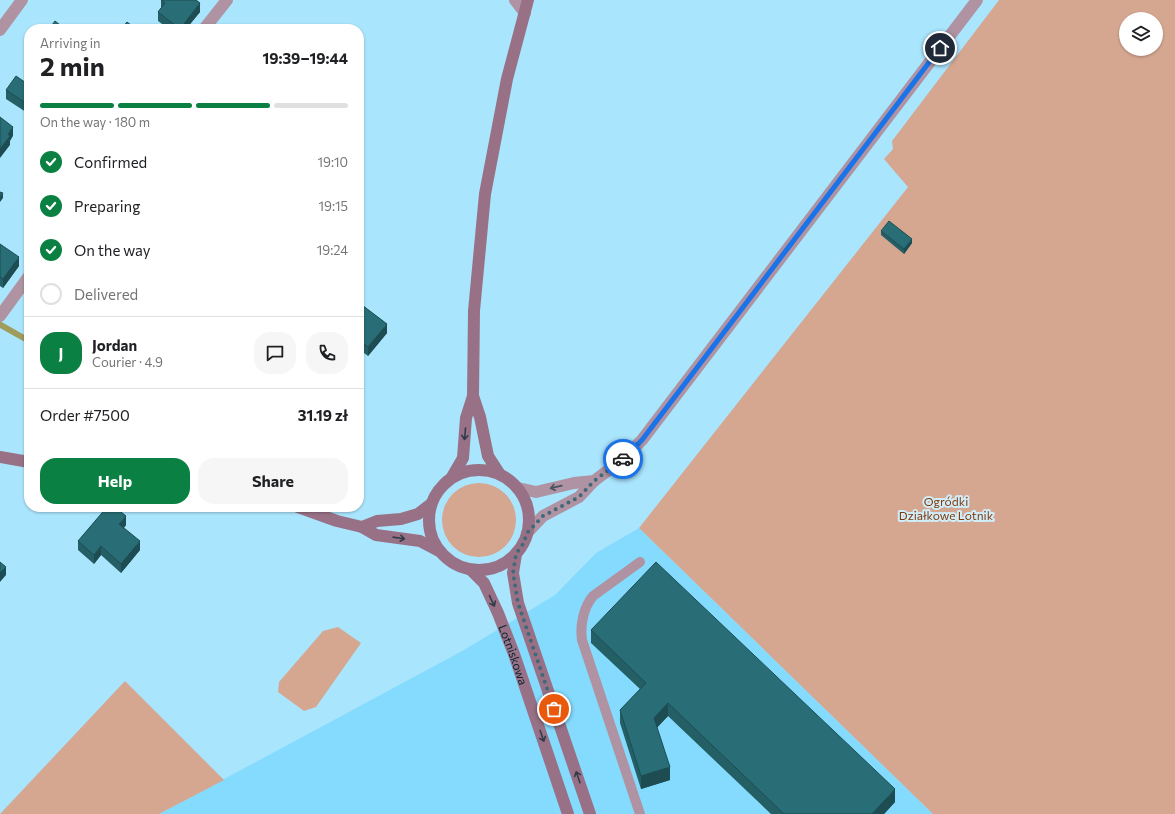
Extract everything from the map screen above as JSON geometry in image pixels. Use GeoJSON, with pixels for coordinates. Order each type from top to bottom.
{"type":"FeatureCollection","features":[{"type":"Feature","properties":{"kind":"main road"},"geometry":{"type":"LineString","coordinates":[[452,477],[463,458],[466,418],[473,396],[474,311],[485,194],[506,79],[528,0]]}},
{"type":"Feature","properties":{"kind":"main road"},"geometry":{"type":"LineString","coordinates":[[473,396],[480,417],[488,456],[499,473]]}},
{"type":"Feature","properties":{"kind":"main road"},"geometry":{"type":"LineString","coordinates":[[0,457],[24,461]]}},
{"type":"Feature","properties":{"kind":"main road"},"geometry":{"type":"LineString","coordinates":[[475,469],[499,473],[509,479],[518,488],[528,509],[529,521],[523,544],[516,554],[506,562],[496,567],[483,570],[471,570],[453,563],[439,551],[432,540],[429,528],[428,516],[431,504],[436,494],[443,484],[452,477],[463,472],[475,469]]}},
{"type":"Feature","properties":{"kind":"main road"},"geometry":{"type":"LineString","coordinates":[[362,527],[377,520],[401,519],[418,514],[431,504]]}},
{"type":"Feature","properties":{"kind":"main road"},"geometry":{"type":"LineString","coordinates":[[312,512],[337,521],[362,527],[376,535],[420,541],[439,551]]}},
{"type":"Feature","properties":{"kind":"main road","name":"Lotniskowa"},"geometry":{"type":"LineString","coordinates":[[516,554],[513,573],[518,603],[590,814]]}},
{"type":"Feature","properties":{"kind":"main road","name":"Lotniskowa"},"geometry":{"type":"LineString","coordinates":[[471,570],[484,583],[498,613],[514,654],[568,814]]}},
{"type":"Feature","properties":{"kind":"street"},"geometry":{"type":"LineString","coordinates":[[0,30],[22,0]]}},
{"type":"Feature","properties":{"kind":"street"},"geometry":{"type":"LineString","coordinates":[[208,24],[227,0]]}},
{"type":"Feature","properties":{"kind":"street"},"geometry":{"type":"LineString","coordinates":[[515,0],[525,13]]}},
{"type":"Feature","properties":{"kind":"street"},"geometry":{"type":"LineString","coordinates":[[527,533],[543,516],[579,497],[594,481],[623,459],[642,440],[977,0]]}},
{"type":"Feature","properties":{"kind":"street"},"geometry":{"type":"LineString","coordinates":[[0,316],[24,283]]}},
{"type":"Feature","properties":{"kind":"street"},"geometry":{"type":"LineString","coordinates":[[518,488],[536,492],[574,483],[594,481]]}},
{"type":"Feature","properties":{"kind":"lane"},"geometry":{"type":"LineString","coordinates":[[640,562],[593,596],[587,603],[581,630],[582,640],[640,814]]}},
{"type":"Feature","properties":{"kind":"shaded area"},"geometry":{"type":"Polygon","coordinates":[[[639,528],[933,814],[159,814],[464,650],[555,595],[596,553],[639,528]]]}},
{"type":"Feature","properties":{"kind":"green space","name":"Ogródki Działkowe Lotnik"},"geometry":{"type":"Polygon","coordinates":[[[999,0],[1175,0],[1175,814],[933,814],[639,528],[908,187],[884,159],[893,149],[892,141],[999,0]]]}},
{"type":"Feature","properties":{"kind":"green space"},"geometry":{"type":"Polygon","coordinates":[[[479,483],[493,486],[505,494],[513,506],[516,520],[513,534],[505,546],[493,554],[479,557],[465,554],[453,546],[445,534],[442,520],[445,506],[453,494],[465,486],[479,483]]]}},
{"type":"Feature","properties":{"kind":"green space"},"geometry":{"type":"Polygon","coordinates":[[[338,627],[361,643],[316,707],[304,711],[278,692],[279,682],[323,631],[338,627]]]}},
{"type":"Feature","properties":{"kind":"green space"},"geometry":{"type":"Polygon","coordinates":[[[125,681],[224,780],[159,814],[0,814],[125,681]]]}},
{"type":"Feature","properties":{"kind":"building"},"geometry":{"type":"Polygon","coordinates":[[[161,0],[196,0],[200,3],[184,24],[174,24],[158,12],[165,3],[161,0]]]}},
{"type":"Feature","properties":{"kind":"building"},"geometry":{"type":"Polygon","coordinates":[[[16,76],[24,82],[24,102],[6,90],[16,76]]]}},
{"type":"Feature","properties":{"kind":"building"},"geometry":{"type":"Polygon","coordinates":[[[0,117],[13,127],[8,134],[10,136],[0,149],[0,117]]]}},
{"type":"Feature","properties":{"kind":"building"},"geometry":{"type":"Polygon","coordinates":[[[889,221],[912,239],[904,249],[881,231],[889,221]]]}},
{"type":"Feature","properties":{"kind":"building"},"geometry":{"type":"Polygon","coordinates":[[[0,244],[19,257],[3,279],[0,277],[0,244]]]}},
{"type":"Feature","properties":{"kind":"building"},"geometry":{"type":"Polygon","coordinates":[[[364,307],[387,324],[368,347],[364,344],[364,307]]]}},
{"type":"Feature","properties":{"kind":"building"},"geometry":{"type":"Polygon","coordinates":[[[103,512],[121,512],[126,516],[119,524],[140,541],[121,564],[101,546],[94,555],[78,541],[103,512]]]}},
{"type":"Feature","properties":{"kind":"building"},"geometry":{"type":"Polygon","coordinates":[[[0,562],[6,567],[0,573],[0,562]]]}},
{"type":"Feature","properties":{"kind":"building"},"geometry":{"type":"Polygon","coordinates":[[[656,562],[895,789],[872,814],[784,814],[668,703],[654,718],[670,767],[641,776],[620,710],[646,683],[591,630],[656,562]]]}},
{"type":"Feature","properties":{"kind":"waterway"},"geometry":{"type":"LineString","coordinates":[[1,325],[24,338]]}},
{"type":"Feature","properties":{"kind":"way so far"},"geometry":{"type":"LineString","coordinates":[[554,709],[518,603],[513,573],[516,554],[523,544],[527,533],[543,516],[579,497],[594,481],[623,459]]}},
{"type":"Feature","properties":{"kind":"route"},"geometry":{"type":"LineString","coordinates":[[623,459],[642,440],[940,48]]}}]}
